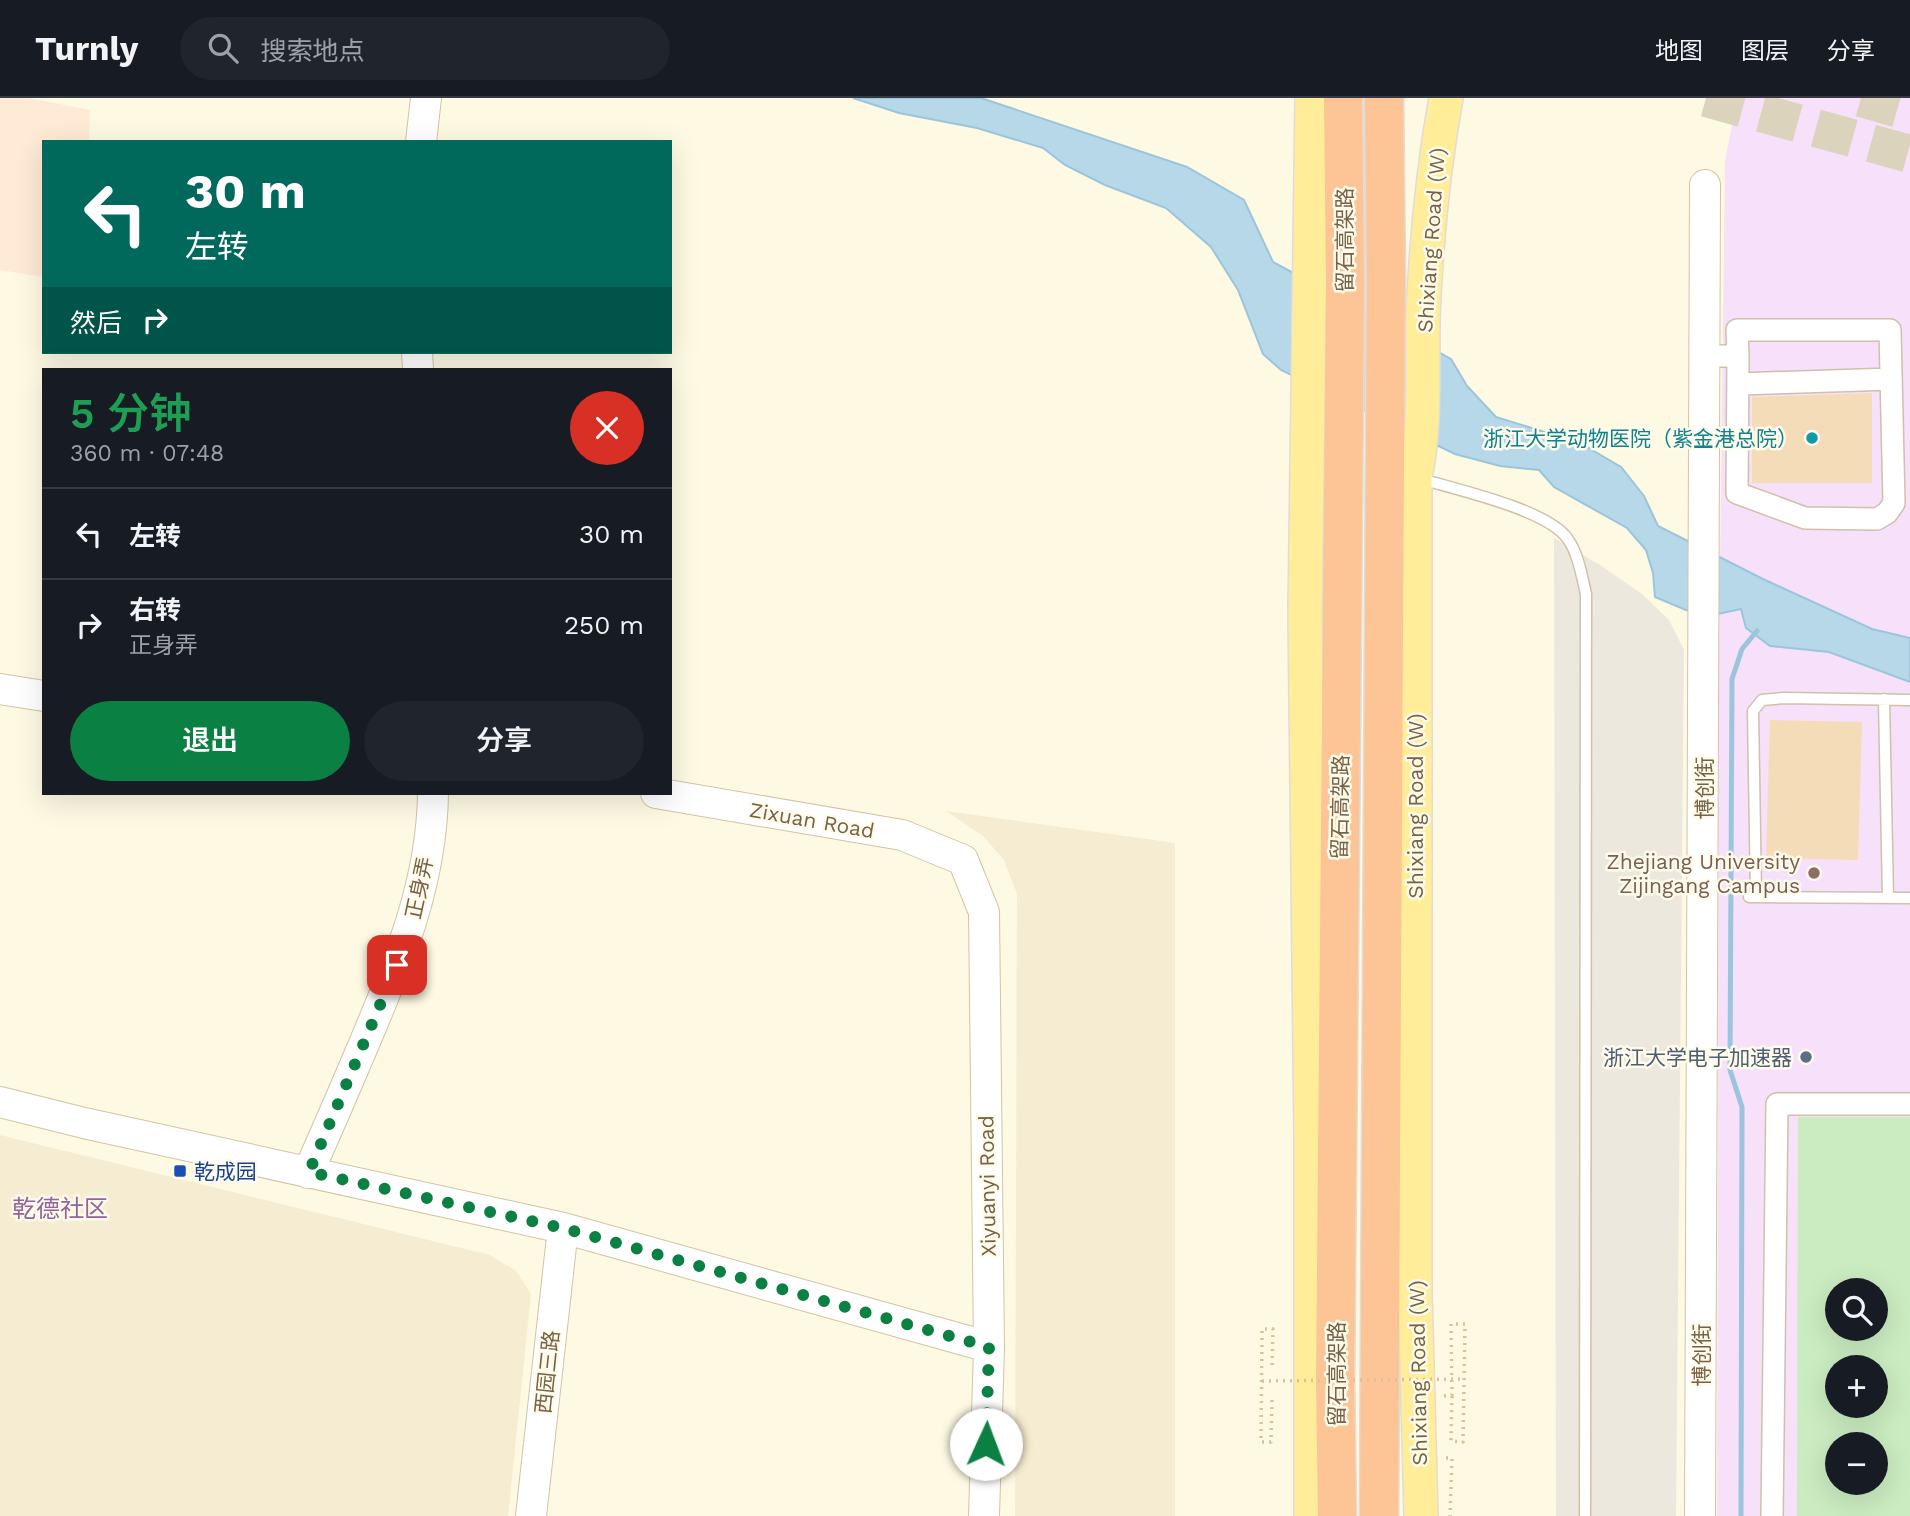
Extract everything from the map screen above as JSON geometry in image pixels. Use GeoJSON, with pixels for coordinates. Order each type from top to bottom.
{"type":"FeatureCollection","features":[{"type":"Feature","properties":{"kind":"highway","name":"留石高架路"},"geometry":{"type":"LineString","coordinates":[[1337,1516],[1335,1352],[1344,426],[1328,279],[1343,98]]}},
{"type":"Feature","properties":{"kind":"highway","name":"留石高架路"},"geometry":{"type":"LineString","coordinates":[[1379,1516],[1407,459],[1386,281],[1384,98]]}},
{"type":"Feature","properties":{"kind":"main road"},"geometry":{"type":"LineString","coordinates":[[1311,1516],[1311,1137],[1305,613],[1307,399],[1328,279],[1312,98]]}},
{"type":"Feature","properties":{"kind":"main road","name":"Shixiang Road (W)"},"geometry":{"type":"LineString","coordinates":[[1422,1516],[1415,1290],[1407,459],[1423,314],[1434,165],[1446,98]]}},
{"type":"Feature","properties":{"kind":"street"},"geometry":{"type":"LineString","coordinates":[[421,140],[426,98]]}},
{"type":"Feature","properties":{"kind":"street","name":"博创街"},"geometry":{"type":"LineString","coordinates":[[1700,1516],[1704,186]]}},
{"type":"Feature","properties":{"kind":"street"},"geometry":{"type":"LineString","coordinates":[[1737,330],[1890,330],[1894,503],[1887,513],[1877,519],[1805,518],[1737,493],[1738,356],[1737,330]]}},
{"type":"Feature","properties":{"kind":"street"},"geometry":{"type":"LineString","coordinates":[[1704,356],[1738,356]]}},
{"type":"Feature","properties":{"kind":"street"},"geometry":{"type":"LineString","coordinates":[[1738,384],[1891,380]]}},
{"type":"Feature","properties":{"kind":"street"},"geometry":{"type":"LineString","coordinates":[[0,690],[42,696]]}},
{"type":"Feature","properties":{"kind":"street","name":"正身弄"},"geometry":{"type":"LineString","coordinates":[[309,1172],[413,921],[425,869],[433,795]]}},
{"type":"Feature","properties":{"kind":"street","name":"Zixuan Road"},"geometry":{"type":"LineString","coordinates":[[668,795],[902,835],[963,860]]}},
{"type":"Feature","properties":{"kind":"street","name":"Xiyuanyi Road"},"geometry":{"type":"LineString","coordinates":[[963,860],[984,912],[989,1347],[984,1516]]}},
{"type":"Feature","properties":{"kind":"street"},"geometry":{"type":"LineString","coordinates":[[0,1101],[84,1124],[563,1228],[989,1347]]}},
{"type":"Feature","properties":{"kind":"street"},"geometry":{"type":"LineString","coordinates":[[1772,1516],[1777,1104],[1910,1104]]}},
{"type":"Feature","properties":{"kind":"street","name":"西园三路"},"geometry":{"type":"LineString","coordinates":[[531,1516],[563,1228]]}},
{"type":"Feature","properties":{"kind":"lane"},"geometry":{"type":"LineString","coordinates":[[1407,459],[1549,521],[1568,538],[1586,594],[1585,1516]]}},
{"type":"Feature","properties":{"kind":"lane"},"geometry":{"type":"LineString","coordinates":[[1910,700],[1784,698],[1762,700],[1753,711],[1753,897],[1910,898]]}},
{"type":"Feature","properties":{"kind":"lane"},"geometry":{"type":"LineString","coordinates":[[1884,699],[1888,898]]}},
{"type":"Feature","properties":{"kind":"path"},"geometry":{"type":"LineString","coordinates":[[1451,1324],[1465,1324],[1462,1442],[1451,1441],[1452,1395],[1451,1324]]}},
{"type":"Feature","properties":{"kind":"path"},"geometry":{"type":"LineString","coordinates":[[1272,1368],[1273,1329],[1262,1329],[1261,1442],[1271,1442],[1272,1400]]}},
{"type":"Feature","properties":{"kind":"path"},"geometry":{"type":"LineString","coordinates":[[1262,1381],[1464,1380]]}},
{"type":"Feature","properties":{"kind":"path"},"geometry":{"type":"LineString","coordinates":[[1440,1396],[1452,1395]]}},
{"type":"Feature","properties":{"kind":"path"},"geometry":{"type":"LineString","coordinates":[[1441,1458],[1452,1458],[1450,1516]]}},
{"type":"Feature","properties":{"kind":"shaded area"},"geometry":{"type":"Polygon","coordinates":[[[0,98],[29,98],[90,110],[89,140],[42,140],[42,277],[0,270],[0,98]]]}},
{"type":"Feature","properties":{"kind":"shaded area","name":"Zhejiang University Zijingang Campus"},"geometry":{"type":"Polygon","coordinates":[[[1737,98],[1910,98],[1910,1516],[1717,1516],[1719,657],[1725,162],[1737,98]]]}},
{"type":"Feature","properties":{"kind":"shaded area"},"geometry":{"type":"Polygon","coordinates":[[[1554,538],[1642,594],[1669,620],[1684,650],[1676,1516],[1556,1516],[1554,538]]]}},
{"type":"Feature","properties":{"kind":"shaded area"},"geometry":{"type":"Polygon","coordinates":[[[946,811],[1175,843],[1175,1516],[1015,1516],[1017,894],[1004,860],[983,836],[946,811]]]}},
{"type":"Feature","properties":{"kind":"shaded area","name":"乾成园"},"geometry":{"type":"Polygon","coordinates":[[[0,1135],[490,1255],[516,1271],[531,1294],[508,1516],[0,1516],[0,1135]]]}},
{"type":"Feature","properties":{"kind":"green space"},"geometry":{"type":"Polygon","coordinates":[[[1798,1117],[1910,1117],[1910,1516],[1797,1516],[1798,1117]]]}},
{"type":"Feature","properties":{"kind":"water"},"geometry":{"type":"Polygon","coordinates":[[[853,98],[981,98],[1187,167],[1244,200],[1273,262],[1451,359],[1467,386],[1496,417],[1580,443],[1621,467],[1644,496],[1658,526],[1763,579],[1872,629],[1910,638],[1910,682],[1829,652],[1770,646],[1746,628],[1741,609],[1713,615],[1686,610],[1655,597],[1653,573],[1646,550],[1627,528],[1554,487],[1539,470],[1500,466],[1455,454],[1281,370],[1263,354],[1238,290],[1211,247],[1166,208],[1105,185],[1065,165],[1043,148],[977,128],[899,113],[853,98]]]}},
{"type":"Feature","properties":{"kind":"building","name":"浙江大学动物医院（紫金港总院）"},"geometry":{"type":"Polygon","coordinates":[[[1872,393],[1872,483],[1752,483],[1752,397],[1872,393]]]}},
{"type":"Feature","properties":{"kind":"building"},"geometry":{"type":"Polygon","coordinates":[[[1770,720],[1862,722],[1858,860],[1766,858],[1770,720]]]}},
{"type":"Feature","properties":{"kind":"waterway"},"geometry":{"type":"LineString","coordinates":[[1741,1516],[1742,1107],[1730,1070],[1732,679],[1742,649],[1757,631]]}},
{"type":"Feature","properties":{"kind":"tunnel"},"geometry":{"type":"LineString","coordinates":[[1706,98],[1910,154]]}},
{"type":"Feature","properties":{"kind":"tunnel"},"geometry":{"type":"LineString","coordinates":[[1861,98],[1910,112]]}},
{"type":"Feature","properties":{"kind":"place","name":"浙江大学动物医院（紫金港总院）"},"geometry":{"type":"Point","coordinates":[1812,438]}},
{"type":"Feature","properties":{"kind":"place","name":"Zhejiang University Zijingang Campus"},"geometry":{"type":"Point","coordinates":[1814,873]}},
{"type":"Feature","properties":{"kind":"place","name":"浙江大学电子加速器"},"geometry":{"type":"Point","coordinates":[1806,1057]}},
{"type":"Feature","properties":{"kind":"place","name":"乾成园"},"geometry":{"type":"Point","coordinates":[180,1171]}},
{"type":"Feature","properties":{"kind":"district","name":"乾德社区"},"geometry":{"type":"Point","coordinates":[60,1209]}},
{"type":"Feature","properties":{"kind":"route"},"geometry":{"type":"LineString","coordinates":[[397,965],[309,1172],[563,1228],[989,1347],[986,1444]]}}]}
